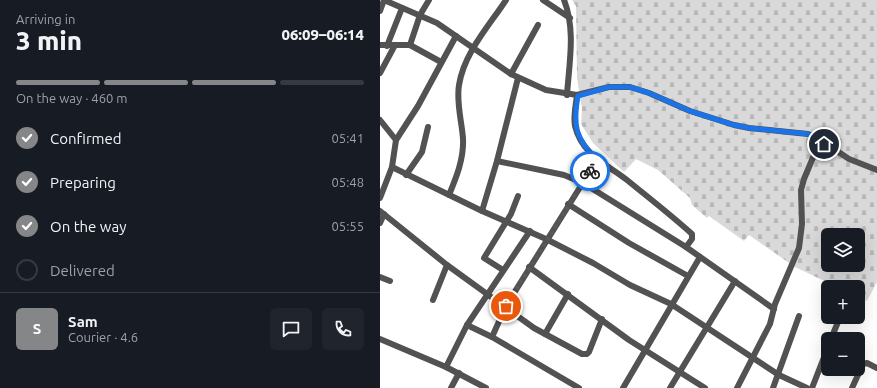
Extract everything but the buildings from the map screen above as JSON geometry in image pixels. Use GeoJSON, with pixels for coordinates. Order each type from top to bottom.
{"type":"FeatureCollection","features":[{"type":"Feature","properties":{"kind":"street"},"geometry":{"type":"LineString","coordinates":[[380,11],[384,0],[437,23],[511,74],[546,90],[578,96],[609,87],[630,87],[649,93],[690,111],[734,125],[749,128],[796,131],[816,137],[850,159],[877,170]]}},
{"type":"Feature","properties":{"kind":"street"},"geometry":{"type":"LineString","coordinates":[[410,45],[420,15],[429,0]]}},
{"type":"Feature","properties":{"kind":"street"},"geometry":{"type":"LineString","coordinates":[[449,196],[459,169],[463,148],[458,86],[464,66],[473,48],[506,0]]}},
{"type":"Feature","properties":{"kind":"street"},"geometry":{"type":"LineString","coordinates":[[543,0],[570,18]]}},
{"type":"Feature","properties":{"kind":"street"},"geometry":{"type":"LineString","coordinates":[[564,0],[570,18],[571,35],[567,95]]}},
{"type":"Feature","properties":{"kind":"street"},"geometry":{"type":"LineString","coordinates":[[387,46],[402,8]]}},
{"type":"Feature","properties":{"kind":"street"},"geometry":{"type":"LineString","coordinates":[[511,74],[538,25]]}},
{"type":"Feature","properties":{"kind":"street"},"geometry":{"type":"LineString","coordinates":[[380,198],[392,167],[396,140],[415,111],[456,36]]}},
{"type":"Feature","properties":{"kind":"street"},"geometry":{"type":"LineString","coordinates":[[380,45],[410,45],[441,62]]}},
{"type":"Feature","properties":{"kind":"street"},"geometry":{"type":"LineString","coordinates":[[380,73],[395,45]]}},
{"type":"Feature","properties":{"kind":"street"},"geometry":{"type":"LineString","coordinates":[[482,211],[498,161],[518,78]]}},
{"type":"Feature","properties":{"kind":"street"},"geometry":{"type":"LineString","coordinates":[[578,96],[575,113],[575,127],[585,146],[597,160],[626,179],[692,234],[692,238],[686,247]]}},
{"type":"Feature","properties":{"kind":"street"},"geometry":{"type":"LineString","coordinates":[[380,120],[396,140]]}},
{"type":"Feature","properties":{"kind":"street"},"geometry":{"type":"LineString","coordinates":[[406,174],[422,152],[428,127]]}},
{"type":"Feature","properties":{"kind":"street"},"geometry":{"type":"LineString","coordinates":[[737,388],[770,324],[774,308],[799,248],[802,224],[801,190],[817,148],[816,137]]}},
{"type":"Feature","properties":{"kind":"street"},"geometry":{"type":"LineString","coordinates":[[492,337],[506,306],[529,267],[597,160]]}},
{"type":"Feature","properties":{"kind":"street"},"geometry":{"type":"LineString","coordinates":[[498,161],[564,175],[583,182],[686,247],[774,308]]}},
{"type":"Feature","properties":{"kind":"street"},"geometry":{"type":"LineString","coordinates":[[392,167],[449,196],[530,231],[593,263],[630,285],[672,304],[779,375],[807,388]]}},
{"type":"Feature","properties":{"kind":"street"},"geometry":{"type":"LineString","coordinates":[[503,270],[484,258],[507,221],[518,196]]}},
{"type":"Feature","properties":{"kind":"street"},"geometry":{"type":"LineString","coordinates":[[568,204],[629,243],[688,276]]}},
{"type":"Feature","properties":{"kind":"street"},"geometry":{"type":"LineString","coordinates":[[380,223],[382,213],[447,264],[545,334],[587,354],[602,319]]}},
{"type":"Feature","properties":{"kind":"street"},"geometry":{"type":"LineString","coordinates":[[446,367],[467,325],[530,231]]}},
{"type":"Feature","properties":{"kind":"street"},"geometry":{"type":"LineString","coordinates":[[623,388],[700,257]]}},
{"type":"Feature","properties":{"kind":"street"},"geometry":{"type":"LineString","coordinates":[[433,300],[447,264]]}},
{"type":"Feature","properties":{"kind":"street"},"geometry":{"type":"LineString","coordinates":[[529,267],[646,351],[679,372],[696,386],[705,388]]}},
{"type":"Feature","properties":{"kind":"street"},"geometry":{"type":"LineString","coordinates":[[380,277],[390,281]]}},
{"type":"Feature","properties":{"kind":"street"},"geometry":{"type":"LineString","coordinates":[[670,388],[735,281]]}},
{"type":"Feature","properties":{"kind":"street"},"geometry":{"type":"LineString","coordinates":[[545,334],[568,294]]}},
{"type":"Feature","properties":{"kind":"street"},"geometry":{"type":"LineString","coordinates":[[773,388],[779,375],[799,316]]}},
{"type":"Feature","properties":{"kind":"street"},"geometry":{"type":"LineString","coordinates":[[467,325],[492,337],[579,388]]}},
{"type":"Feature","properties":{"kind":"street"},"geometry":{"type":"LineString","coordinates":[[380,339],[446,367],[486,388]]}},
{"type":"Feature","properties":{"kind":"street"},"geometry":{"type":"LineString","coordinates":[[852,388],[863,363],[877,368]]}},
{"type":"Feature","properties":{"kind":"street"},"geometry":{"type":"LineString","coordinates":[[812,388],[821,365]]}},
{"type":"Feature","properties":{"kind":"street"},"geometry":{"type":"LineString","coordinates":[[451,388],[459,374]]}},
{"type":"Feature","properties":{"kind":"green space"},"geometry":{"type":"Polygon","coordinates":[[[572,0],[877,0],[877,282],[867,301],[865,300],[865,280],[822,280],[795,267],[749,235],[744,241],[709,216],[707,218],[692,205],[690,198],[658,170],[636,159],[624,172],[593,143],[581,124],[582,109],[577,78],[576,6],[572,0]]]}},
{"type":"Feature","properties":{"kind":"way so far"},"geometry":{"type":"LineString","coordinates":[[506,306],[546,239],[590,171]]}},
{"type":"Feature","properties":{"kind":"route"},"geometry":{"type":"LineString","coordinates":[[590,171],[597,160],[585,146],[575,127],[575,113],[578,96],[602,88],[617,86],[630,87],[649,93],[690,111],[734,125],[749,128],[796,131],[816,137],[824,144]]}}]}
